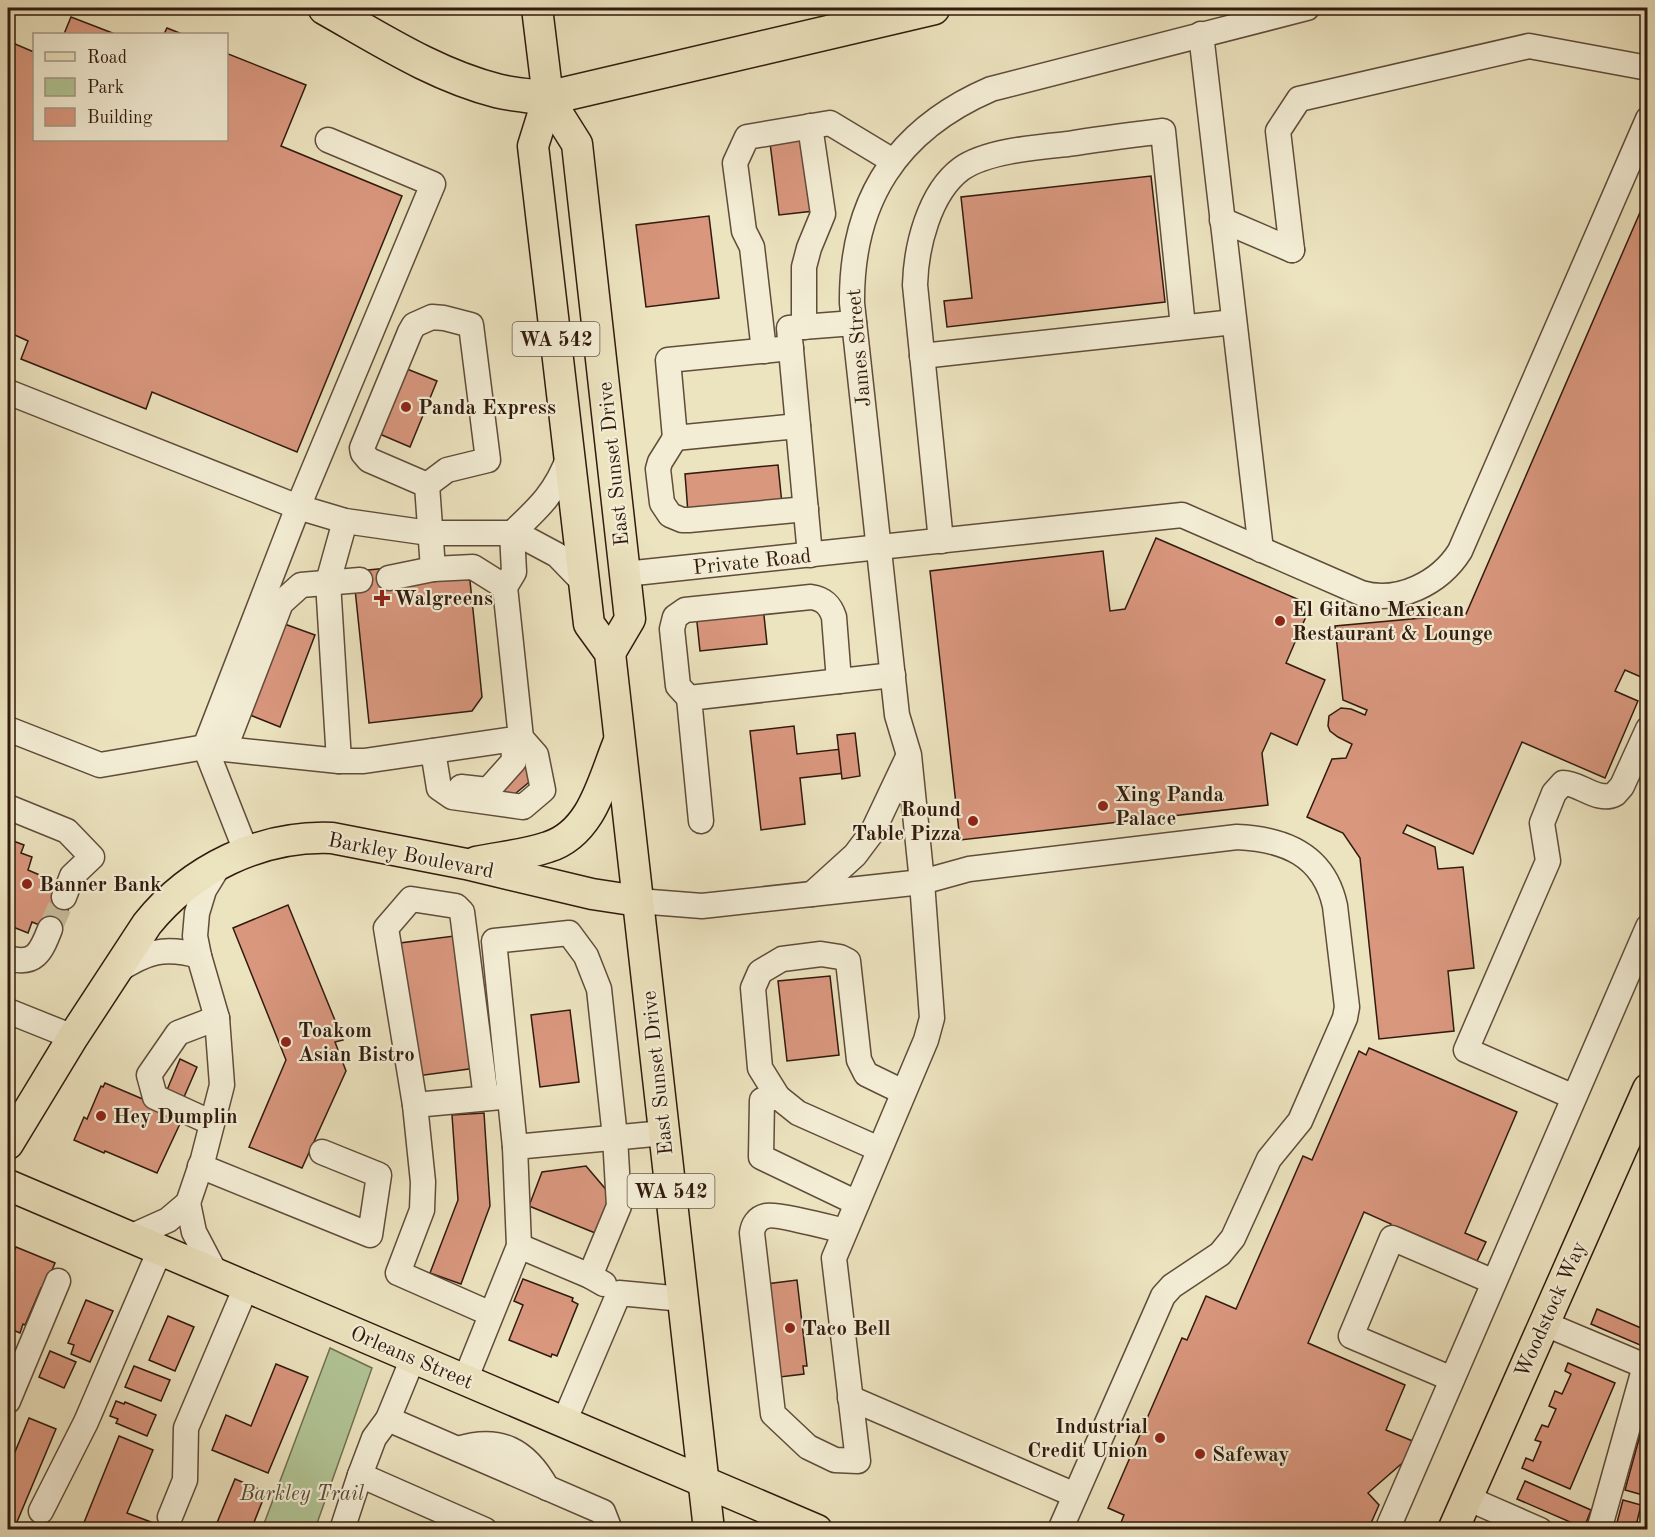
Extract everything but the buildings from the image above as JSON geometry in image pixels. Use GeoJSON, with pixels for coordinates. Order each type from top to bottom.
{"type":"FeatureCollection","features":[{"type":"Feature","properties":{"kind":"highway"},"geometry":{"type":"LineString","coordinates":[[325,8],[426,64],[467,82],[500,92],[548,98],[933,8]]}},
{"type":"Feature","properties":{"kind":"main road","name":"East Sunset Drive"},"geometry":{"type":"LineString","coordinates":[[537,8],[548,98],[533,146],[589,624],[610,653],[709,1530]]}},
{"type":"Feature","properties":{"kind":"main road","name":"East Sunset Drive"},"geometry":{"type":"LineString","coordinates":[[548,98],[577,144],[630,619],[610,653]]}},
{"type":"Feature","properties":{"kind":"main road"},"geometry":{"type":"LineString","coordinates":[[466,864],[548,848],[573,834],[590,812],[620,738]]}},
{"type":"Feature","properties":{"kind":"main road","name":"Barkley Boulevard"},"geometry":{"type":"LineString","coordinates":[[8,1144],[73,1037],[147,924],[161,907],[186,886],[233,857],[294,840],[314,837],[332,838],[466,864],[592,894],[638,901]]}},
{"type":"Feature","properties":{"kind":"main road","name":"Woodstock Way"},"geometry":{"type":"LineString","coordinates":[[1453,1530],[1647,1089]]}},
{"type":"Feature","properties":{"kind":"main road","name":"Orleans Street"},"geometry":{"type":"LineString","coordinates":[[8,1185],[817,1530]]}},
{"type":"Feature","properties":{"kind":"street","name":"James Street"},"geometry":{"type":"LineString","coordinates":[[845,1231],[770,1215],[758,1220],[752,1233],[773,1414],[808,1447],[835,1460],[858,1461],[834,1258],[926,1040],[932,1018],[922,882],[909,755],[897,715],[854,323],[852,276],[857,239],[866,208],[893,160],[917,134],[968,99],[991,89],[1307,8]]}},
{"type":"Feature","properties":{"kind":"street"},"geometry":{"type":"LineString","coordinates":[[1201,34],[1261,550]]}},
{"type":"Feature","properties":{"kind":"street"},"geometry":{"type":"LineString","coordinates":[[1222,220],[1292,250],[1278,130],[1299,99],[1529,46],[1647,68]]}},
{"type":"Feature","properties":{"kind":"street","name":"Private Road"},"geometry":{"type":"LineString","coordinates":[[625,574],[1182,515],[1371,596],[1398,594],[1412,590],[1434,578],[1455,559],[1647,119]]}},
{"type":"Feature","properties":{"kind":"street"},"geometry":{"type":"LineString","coordinates":[[764,351],[752,247],[744,231],[735,163],[747,136],[830,123],[893,160]]}},
{"type":"Feature","properties":{"kind":"street"},"geometry":{"type":"LineString","coordinates":[[804,327],[804,267],[823,214],[810,126]]}},
{"type":"Feature","properties":{"kind":"street"},"geometry":{"type":"LineString","coordinates":[[941,541],[915,285],[917,253],[922,235],[936,201],[953,176],[962,168],[974,162],[1018,150],[1163,131],[1183,327]]}},
{"type":"Feature","properties":{"kind":"street"},"geometry":{"type":"LineString","coordinates":[[216,1274],[194,1232],[188,1203],[222,1085],[217,1018],[195,936],[197,913],[204,890],[233,857],[215,747],[298,507],[433,184],[328,140]]}},
{"type":"Feature","properties":{"kind":"street"},"geometry":{"type":"LineString","coordinates":[[432,317],[471,326],[488,460],[447,470],[427,485],[369,459],[363,453],[363,443],[410,332],[414,325],[432,317]]}},
{"type":"Feature","properties":{"kind":"street"},"geometry":{"type":"LineString","coordinates":[[922,356],[1234,322]]}},
{"type":"Feature","properties":{"kind":"street"},"geometry":{"type":"LineString","coordinates":[[810,555],[789,328],[854,323]]}},
{"type":"Feature","properties":{"kind":"street"},"geometry":{"type":"LineString","coordinates":[[791,348],[668,360],[675,438],[660,462],[657,477],[663,507],[676,519],[689,520],[806,509]]}},
{"type":"Feature","properties":{"kind":"street"},"geometry":{"type":"LineString","coordinates":[[8,392],[298,507],[345,521],[429,532],[512,533],[557,555],[584,583]]}},
{"type":"Feature","properties":{"kind":"street"},"geometry":{"type":"LineString","coordinates":[[675,438],[798,426]]}},
{"type":"Feature","properties":{"kind":"street"},"geometry":{"type":"LineString","coordinates":[[440,750],[454,786],[488,790],[514,761],[517,739],[505,587],[514,572],[512,533],[550,495],[559,482],[569,456]]}},
{"type":"Feature","properties":{"kind":"street"},"geometry":{"type":"LineString","coordinates":[[427,485],[433,569]]}},
{"type":"Feature","properties":{"kind":"street"},"geometry":{"type":"LineString","coordinates":[[339,760],[328,582],[345,521]]}},
{"type":"Feature","properties":{"kind":"street"},"geometry":{"type":"LineString","coordinates":[[389,578],[433,569],[473,567],[505,587]]}},
{"type":"Feature","properties":{"kind":"street"},"geometry":{"type":"LineString","coordinates":[[215,747],[281,603],[301,585],[360,580]]}},
{"type":"Feature","properties":{"kind":"street"},"geometry":{"type":"LineString","coordinates":[[701,821],[689,698],[678,686],[672,629],[675,617],[685,610],[820,598],[832,609],[834,617],[839,681]]}},
{"type":"Feature","properties":{"kind":"street"},"geometry":{"type":"LineString","coordinates":[[689,698],[893,675]]}},
{"type":"Feature","properties":{"kind":"street"},"geometry":{"type":"LineString","coordinates":[[8,729],[100,765],[215,747],[364,761],[440,750],[517,739],[536,755],[543,790],[523,807],[452,797],[439,788],[440,750]]}},
{"type":"Feature","properties":{"kind":"street"},"geometry":{"type":"LineString","coordinates":[[1574,1097],[1466,1050],[1548,861],[1542,824],[1556,788],[1563,783],[1568,783],[1602,797],[1615,794],[1622,786],[1647,729]]}},
{"type":"Feature","properties":{"kind":"street"},"geometry":{"type":"LineString","coordinates":[[812,894],[855,855],[873,831],[909,755]]}},
{"type":"Feature","properties":{"kind":"street"},"geometry":{"type":"LineString","coordinates":[[8,807],[67,831],[92,857],[68,886]]}},
{"type":"Feature","properties":{"kind":"street","name":"Barkley Boulevard"},"geometry":{"type":"LineString","coordinates":[[638,901],[693,906],[812,894],[922,882],[969,869],[1237,837],[1273,840],[1294,849],[1316,867],[1332,892],[1347,1007],[1345,1018],[1300,1121],[1269,1159],[1233,1238],[1220,1254],[1179,1280],[1163,1296],[1060,1530]]}},
{"type":"Feature","properties":{"kind":"street"},"geometry":{"type":"LineString","coordinates":[[465,1380],[519,1246],[515,1147],[498,1097],[462,912],[456,906],[411,899],[386,928],[415,1105],[423,1182],[422,1210],[398,1273],[491,1314]]}},
{"type":"Feature","properties":{"kind":"street"},"geometry":{"type":"LineString","coordinates":[[1387,1530],[1647,927]]}},
{"type":"Feature","properties":{"kind":"street"},"geometry":{"type":"LineString","coordinates":[[8,958],[20,962],[33,959],[42,949],[50,929]]}},
{"type":"Feature","properties":{"kind":"street"},"geometry":{"type":"LineString","coordinates":[[498,1097],[494,941],[569,933],[586,956],[599,989],[615,1137],[619,1206],[590,1276]]}},
{"type":"Feature","properties":{"kind":"street"},"geometry":{"type":"LineString","coordinates":[[116,971],[137,958],[162,951],[182,951],[199,956]]}},
{"type":"Feature","properties":{"kind":"street"},"geometry":{"type":"LineString","coordinates":[[879,1149],[798,1113],[778,1097],[760,1068],[753,988],[760,972],[782,959],[821,954],[840,957],[848,961],[859,1060],[866,1074],[903,1092]]}},
{"type":"Feature","properties":{"kind":"street"},"geometry":{"type":"LineString","coordinates":[[8,1011],[73,1037]]}},
{"type":"Feature","properties":{"kind":"street"},"geometry":{"type":"LineString","coordinates":[[212,1123],[154,1097],[149,1075],[178,1033],[217,1018]]}},
{"type":"Feature","properties":{"kind":"street"},"geometry":{"type":"LineString","coordinates":[[415,1105],[498,1097]]}},
{"type":"Feature","properties":{"kind":"street"},"geometry":{"type":"LineString","coordinates":[[778,1097],[762,1100],[761,1157],[857,1203]]}},
{"type":"Feature","properties":{"kind":"street"},"geometry":{"type":"LineString","coordinates":[[515,1147],[664,1133]]}},
{"type":"Feature","properties":{"kind":"street"},"geometry":{"type":"LineString","coordinates":[[200,1166],[370,1235],[379,1175],[322,1152]]}},
{"type":"Feature","properties":{"kind":"street"},"geometry":{"type":"LineString","coordinates":[[130,1237],[168,1220],[188,1203]]}},
{"type":"Feature","properties":{"kind":"street"},"geometry":{"type":"LineString","coordinates":[[1452,1379],[1350,1336],[1392,1239],[1494,1282]]}},
{"type":"Feature","properties":{"kind":"street"},"geometry":{"type":"LineString","coordinates":[[519,1246],[590,1276],[619,1293],[683,1299]]}},
{"type":"Feature","properties":{"kind":"street"},"geometry":{"type":"LineString","coordinates":[[41,1511],[86,1422],[160,1250]]}},
{"type":"Feature","properties":{"kind":"street"},"geometry":{"type":"LineString","coordinates":[[8,1401],[58,1281]]}},
{"type":"Feature","properties":{"kind":"street"},"geometry":{"type":"LineString","coordinates":[[170,1517],[185,1480],[186,1428],[246,1287]]}},
{"type":"Feature","properties":{"kind":"street"},"geometry":{"type":"LineString","coordinates":[[564,1422],[619,1293]]}},
{"type":"Feature","properties":{"kind":"street"},"geometry":{"type":"LineString","coordinates":[[1543,1323],[1645,1365],[1599,1530]]}},
{"type":"Feature","properties":{"kind":"street"},"geometry":{"type":"LineString","coordinates":[[342,1530],[374,1438],[388,1419],[413,1358]]}},
{"type":"Feature","properties":{"kind":"street"},"geometry":{"type":"LineString","coordinates":[[850,1398],[1075,1495]]}},
{"type":"Feature","properties":{"kind":"street"},"geometry":{"type":"LineString","coordinates":[[388,1419],[458,1449],[482,1443],[500,1445],[515,1452],[540,1475],[547,1488],[603,1512],[610,1530]]}},
{"type":"Feature","properties":{"kind":"street"},"geometry":{"type":"LineString","coordinates":[[360,1475],[485,1530]]}},
{"type":"Feature","properties":{"kind":"street"},"geometry":{"type":"LineString","coordinates":[[1467,1498],[1540,1530]]}},
{"type":"Feature","properties":{"kind":"green space","name":"Barkley Trail"},"geometry":{"type":"Polygon","coordinates":[[[330,1348],[372,1368],[315,1529],[262,1529],[330,1348]]]}},
{"type":"Feature","properties":{"kind":"tunnel"},"geometry":{"type":"LineString","coordinates":[[50,929],[64,897]]}},
{"type":"Feature","properties":{"kind":"place","name":"Panda Express"},"geometry":{"type":"Point","coordinates":[406,407]}},
{"type":"Feature","properties":{"kind":"place","name":"Walgreens"},"geometry":{"type":"Point","coordinates":[382,598]}},
{"type":"Feature","properties":{"kind":"place","name":"El Gitano Mexican Restaurant & Lounge"},"geometry":{"type":"Point","coordinates":[1280,621]}},
{"type":"Feature","properties":{"kind":"place","name":"Xing Panda Palace"},"geometry":{"type":"Point","coordinates":[1103,806]}},
{"type":"Feature","properties":{"kind":"place","name":"Round Table Pizza"},"geometry":{"type":"Point","coordinates":[973,821]}},
{"type":"Feature","properties":{"kind":"place","name":"Banner Bank"},"geometry":{"type":"Point","coordinates":[27,884]}},
{"type":"Feature","properties":{"kind":"place","name":"Toakom Asian Bistro"},"geometry":{"type":"Point","coordinates":[286,1042]}},
{"type":"Feature","properties":{"kind":"place","name":"Hey Dumplin"},"geometry":{"type":"Point","coordinates":[101,1116]}},
{"type":"Feature","properties":{"kind":"place","name":"Taco Bell"},"geometry":{"type":"Point","coordinates":[790,1328]}},
{"type":"Feature","properties":{"kind":"place","name":"Industrial Credit Union"},"geometry":{"type":"Point","coordinates":[1160,1438]}},
{"type":"Feature","properties":{"kind":"place","name":"Safeway"},"geometry":{"type":"Point","coordinates":[1200,1454]}}]}
